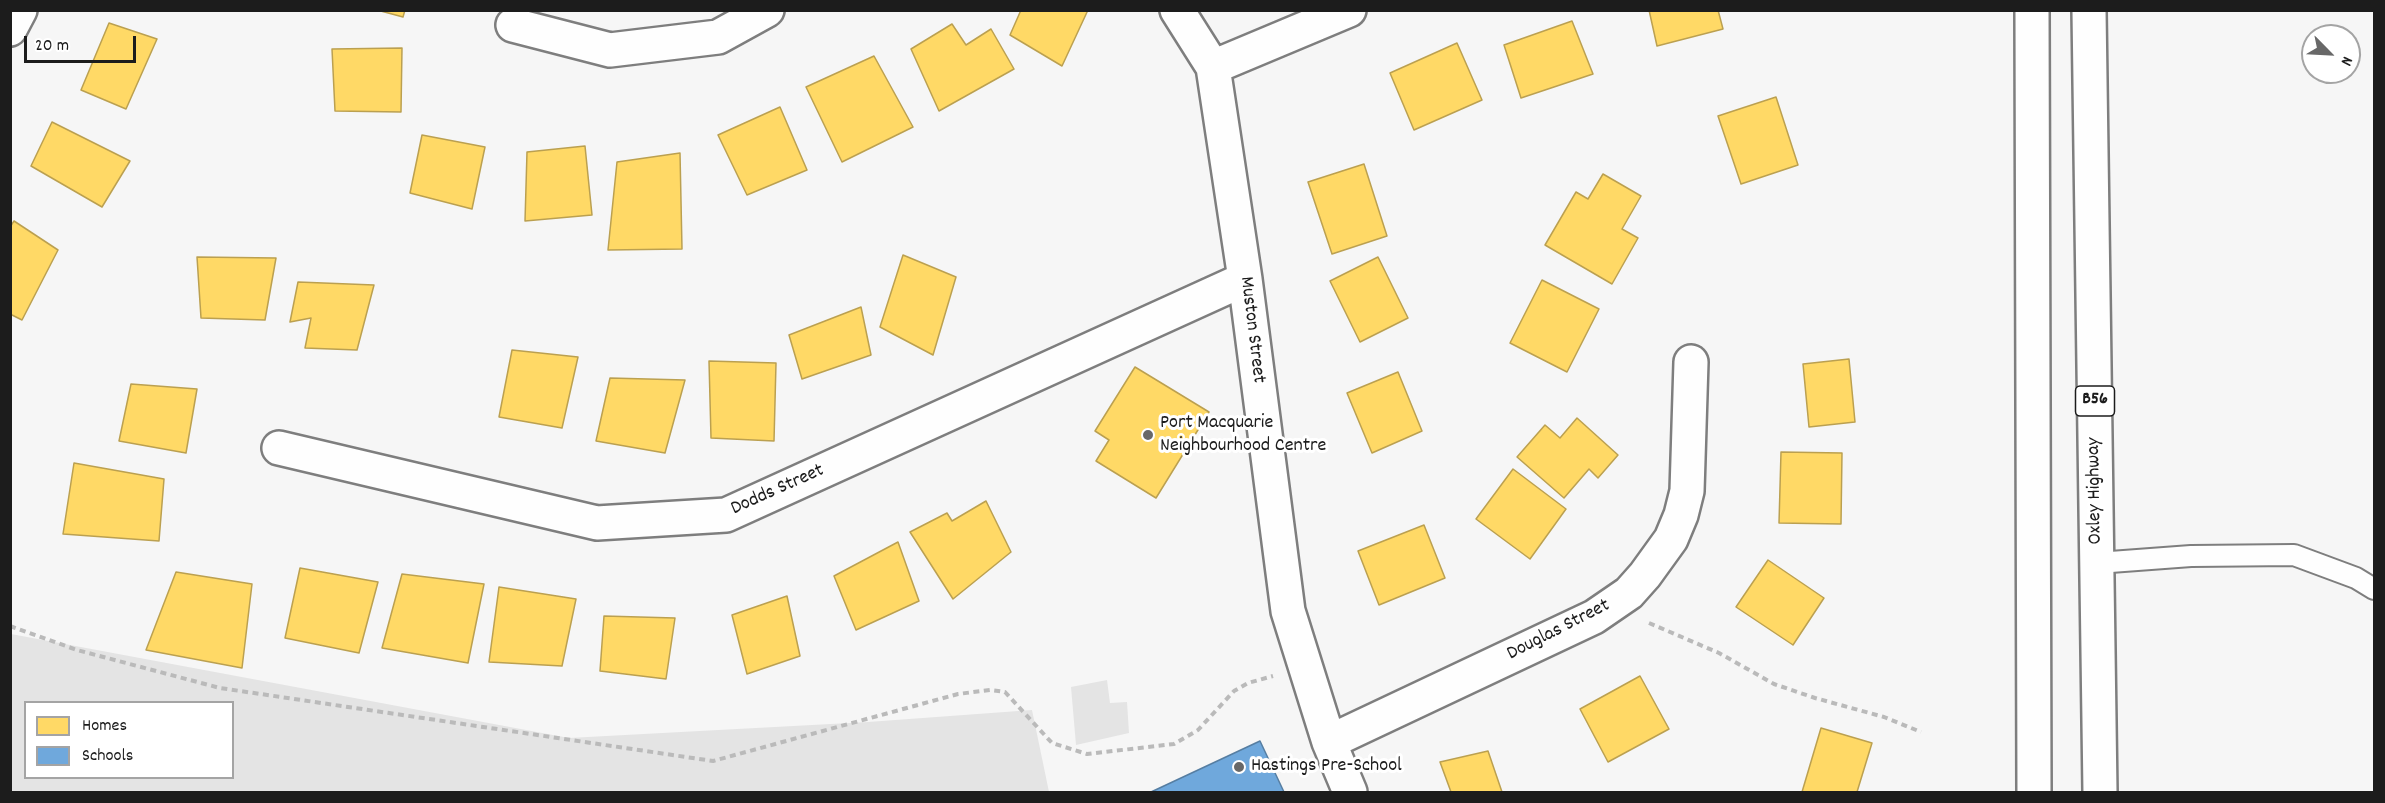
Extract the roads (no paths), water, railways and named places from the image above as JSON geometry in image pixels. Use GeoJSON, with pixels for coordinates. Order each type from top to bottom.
{"type":"FeatureCollection","features":[{"type":"Feature","properties":{"kind":"street"},"geometry":{"type":"LineString","coordinates":[[10,29],[20,10]]}},
{"type":"Feature","properties":{"kind":"street"},"geometry":{"type":"LineString","coordinates":[[513,25],[610,50],[718,37],[766,10]]}},
{"type":"Feature","properties":{"kind":"street","name":"Muston Street"},"geometry":{"type":"LineString","coordinates":[[1178,10],[1213,67],[1245,279],[1288,611],[1329,742],[1350,792]]}},
{"type":"Feature","properties":{"kind":"street"},"geometry":{"type":"LineString","coordinates":[[1213,67],[1348,10]]}},
{"type":"Feature","properties":{"kind":"street"},"geometry":{"type":"LineString","coordinates":[[2032,10],[2034,792]]}},
{"type":"Feature","properties":{"kind":"street","name":"Oxley Highway"},"geometry":{"type":"LineString","coordinates":[[2089,10],[2100,792]]}},
{"type":"Feature","properties":{"kind":"street","name":"Dodds Street"},"geometry":{"type":"LineString","coordinates":[[279,448],[597,523],[726,515],[1245,279]]}},
{"type":"Feature","properties":{"kind":"street","name":"Douglas Street"},"geometry":{"type":"LineString","coordinates":[[1329,742],[1586,621],[1629,593],[1671,539],[1688,491],[1691,362]]}},
{"type":"Feature","properties":{"kind":"lane"},"geometry":{"type":"LineString","coordinates":[[2097,562],[2192,556],[2294,555],[2356,578],[2374,589]]}},
{"type":"Feature","properties":{"kind":"place","name":"Port Macquarie Neighbourhood Centre"},"geometry":{"type":"Point","coordinates":[1148,435]}},
{"type":"Feature","properties":{"kind":"place","name":"Hastings Pre-School"},"geometry":{"type":"Point","coordinates":[1239,767]}}]}
